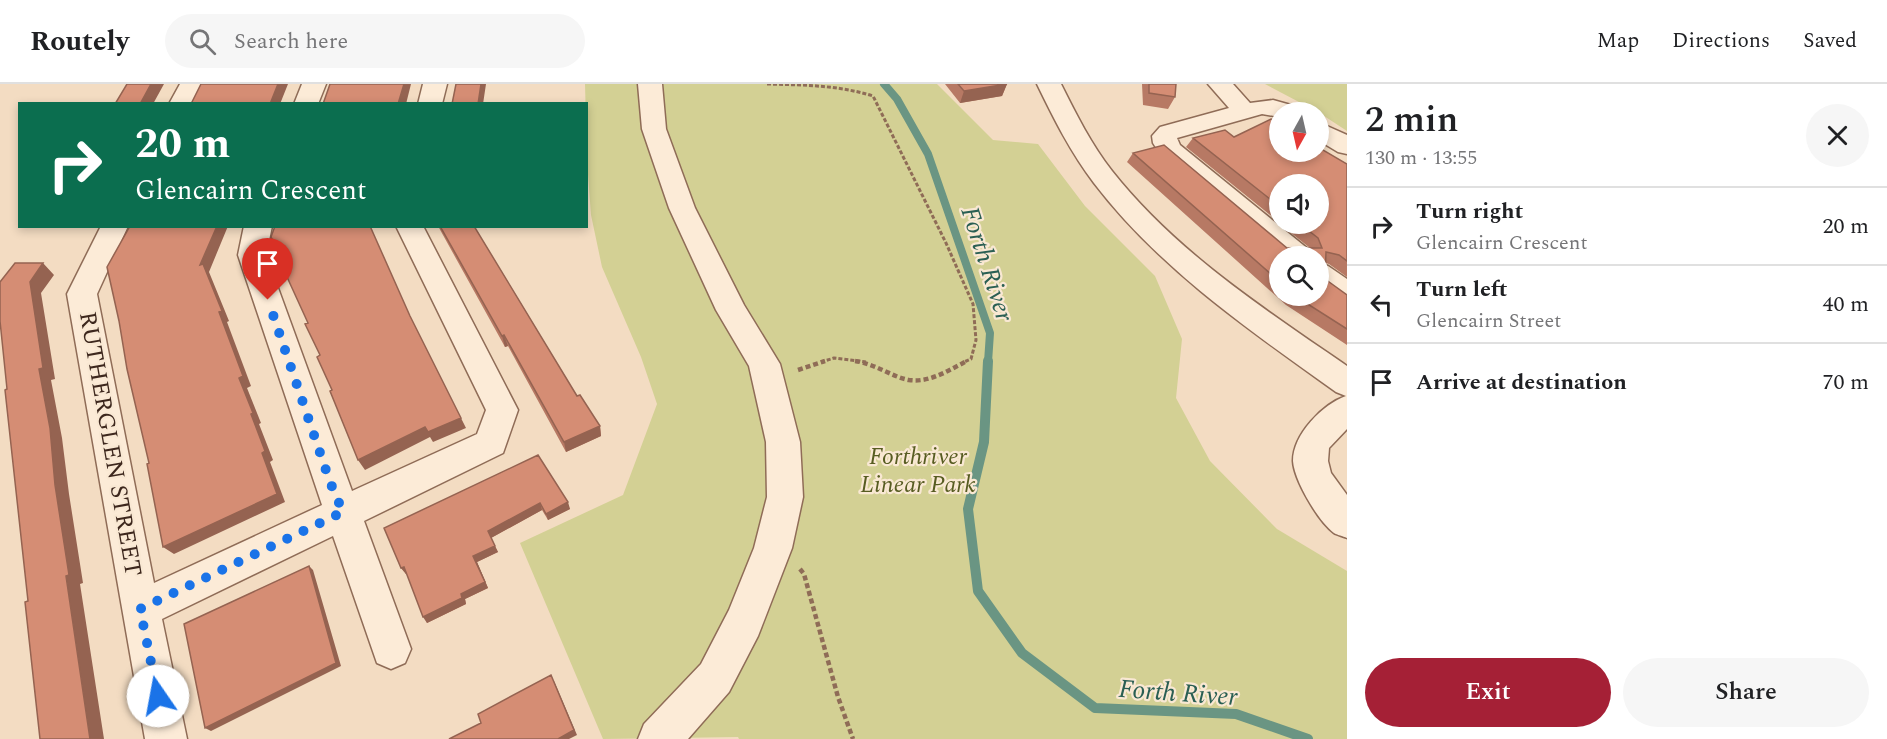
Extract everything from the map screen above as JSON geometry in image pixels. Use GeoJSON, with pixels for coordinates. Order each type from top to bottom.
{"type":"FeatureCollection","features":[{"type":"Feature","properties":{"kind":"street"},"geometry":{"type":"LineString","coordinates":[[182,102],[192,84]]}},
{"type":"Feature","properties":{"kind":"street"},"geometry":{"type":"LineString","coordinates":[[307,102],[314,84]]}},
{"type":"Feature","properties":{"kind":"street"},"geometry":{"type":"LineString","coordinates":[[430,102],[435,84]]}},
{"type":"Feature","properties":{"kind":"street"},"geometry":{"type":"LineString","coordinates":[[650,84],[654,129],[682,208],[731,310],[764,364],[783,442],[785,497],[773,548],[744,622],[715,678],[659,739]]}},
{"type":"Feature","properties":{"kind":"street"},"geometry":{"type":"LineString","coordinates":[[1049,84],[1077,141],[1100,174],[1137,216],[1195,272],[1246,312],[1347,382]]}},
{"type":"Feature","properties":{"kind":"street"},"geometry":{"type":"LineString","coordinates":[[1220,84],[1244,111]]}},
{"type":"Feature","properties":{"kind":"street"},"geometry":{"type":"LineString","coordinates":[[1269,108],[1244,111],[1169,132],[1164,136],[1165,143],[1286,246]]}},
{"type":"Feature","properties":{"kind":"street"},"geometry":{"type":"LineString","coordinates":[[1329,135],[1347,146]]}},
{"type":"Feature","properties":{"kind":"street","name":"RUTHERGLEN STREET"},"geometry":{"type":"LineString","coordinates":[[114,228],[82,294],[166,739]]}},
{"type":"Feature","properties":{"kind":"street"},"geometry":{"type":"LineString","coordinates":[[258,228],[252,255],[330,482],[343,512],[391,649]]}},
{"type":"Feature","properties":{"kind":"street"},"geometry":{"type":"LineString","coordinates":[[140,609],[491,443],[502,410],[410,228]]}},
{"type":"Feature","properties":{"kind":"street"},"geometry":{"type":"LineString","coordinates":[[1329,281],[1347,294]]}},
{"type":"Feature","properties":{"kind":"street"},"geometry":{"type":"LineString","coordinates":[[1347,409],[1316,439],[1311,451],[1312,467],[1318,485],[1347,520]]}},
{"type":"Feature","properties":{"kind":"path"},"geometry":{"type":"LineString","coordinates":[[767,84],[817,85],[857,91],[873,96],[946,243],[973,304],[976,340],[971,359],[930,379],[908,380],[870,363],[834,358],[803,366],[792,374]]}},
{"type":"Feature","properties":{"kind":"path"},"geometry":{"type":"LineString","coordinates":[[794,562],[804,574],[838,697],[853,739]]}},
{"type":"Feature","properties":{"kind":"green space","name":"Forthriver Linear Park"},"geometry":{"type":"Polygon","coordinates":[[[585,84],[937,84],[993,140],[1038,144],[1085,206],[1155,276],[1182,339],[1176,398],[1210,461],[1277,529],[1347,571],[1347,739],[739,739],[738,737],[603,739],[520,543],[623,495],[657,404],[641,357],[602,267],[591,215],[588,174],[588,102],[585,102],[585,84]]]}},
{"type":"Feature","properties":{"kind":"green space"},"geometry":{"type":"Polygon","coordinates":[[[1265,84],[1347,84],[1347,131],[1329,119],[1329,102],[1299,102],[1265,84]]]}},
{"type":"Feature","properties":{"kind":"building"},"geometry":{"type":"Polygon","coordinates":[[[127,84],[151,84],[141,102],[116,102],[127,84]]]}},
{"type":"Feature","properties":{"kind":"building"},"geometry":{"type":"Polygon","coordinates":[[[201,84],[278,84],[271,102],[192,102],[201,84]]]}},
{"type":"Feature","properties":{"kind":"building"},"geometry":{"type":"Polygon","coordinates":[[[330,84],[404,84],[399,102],[324,102],[330,84]]]}},
{"type":"Feature","properties":{"kind":"building"},"geometry":{"type":"Polygon","coordinates":[[[456,84],[481,84],[478,102],[452,102],[456,84]]]}},
{"type":"Feature","properties":{"kind":"building"},"geometry":{"type":"Polygon","coordinates":[[[958,84],[1007,84],[964,91],[958,84]]]}},
{"type":"Feature","properties":{"kind":"building"},"geometry":{"type":"Polygon","coordinates":[[[1149,84],[1176,84],[1175,97],[1149,93],[1149,84]]]}},
{"type":"Feature","properties":{"kind":"building"},"geometry":{"type":"Polygon","coordinates":[[[1269,120],[1269,162],[1329,162],[1329,153],[1347,164],[1347,261],[1339,255],[1329,253],[1329,246],[1321,246],[1318,238],[1313,234],[1329,234],[1329,174],[1269,174],[1269,198],[1193,138],[1225,130],[1234,137],[1269,120]]]}},
{"type":"Feature","properties":{"kind":"building"},"geometry":{"type":"Polygon","coordinates":[[[1164,145],[1285,246],[1269,246],[1269,272],[1133,153],[1164,145]]]}},
{"type":"Feature","properties":{"kind":"building"},"geometry":{"type":"Polygon","coordinates":[[[129,228],[216,228],[200,265],[203,264],[222,311],[219,312],[243,376],[239,378],[253,413],[251,414],[265,451],[262,453],[277,494],[163,547],[147,464],[149,463],[127,369],[107,267],[129,228]]]}},
{"type":"Feature","properties":{"kind":"building"},"geometry":{"type":"Polygon","coordinates":[[[274,228],[371,228],[410,316],[461,418],[428,432],[425,427],[358,460],[317,357],[320,355],[305,324],[308,323],[282,266],[285,264],[271,237],[274,228]]]}},
{"type":"Feature","properties":{"kind":"building"},"geometry":{"type":"Polygon","coordinates":[[[441,228],[475,228],[577,396],[580,395],[600,426],[564,442],[504,335],[502,336],[441,228]]]}},
{"type":"Feature","properties":{"kind":"building"},"geometry":{"type":"Polygon","coordinates":[[[15,263],[43,263],[30,282],[43,368],[39,369],[50,428],[55,485],[69,575],[66,576],[90,739],[40,739],[25,602],[28,601],[5,390],[7,389],[0,321],[0,282],[15,263]]]}},
{"type":"Feature","properties":{"kind":"building"},"geometry":{"type":"Polygon","coordinates":[[[1329,282],[1347,295],[1347,329],[1311,306],[1329,306],[1329,282]]]}},
{"type":"Feature","properties":{"kind":"building"},"geometry":{"type":"Polygon","coordinates":[[[538,455],[568,502],[546,514],[540,503],[488,531],[495,546],[473,556],[485,582],[461,594],[462,598],[423,617],[404,567],[401,568],[384,528],[538,455]]]}},
{"type":"Feature","properties":{"kind":"building"},"geometry":{"type":"Polygon","coordinates":[[[309,566],[336,663],[205,728],[184,624],[309,566]]]}},
{"type":"Feature","properties":{"kind":"building"},"geometry":{"type":"Polygon","coordinates":[[[551,675],[574,730],[558,739],[449,739],[481,723],[478,714],[551,675]]]}},
{"type":"Feature","properties":{"kind":"waterway","name":"Forth River"},"geometry":{"type":"LineString","coordinates":[[884,84],[897,99],[928,154],[990,333],[988,362]]}},
{"type":"Feature","properties":{"kind":"waterway","name":"Forth River"},"geometry":{"type":"LineString","coordinates":[[988,361],[984,442],[968,509],[978,591],[1022,653],[1095,708],[1236,714],[1308,739]]}},
{"type":"Feature","properties":{"kind":"route"},"geometry":{"type":"LineString","coordinates":[[158,696],[140,609],[343,512],[330,482],[268,300]]}}]}
